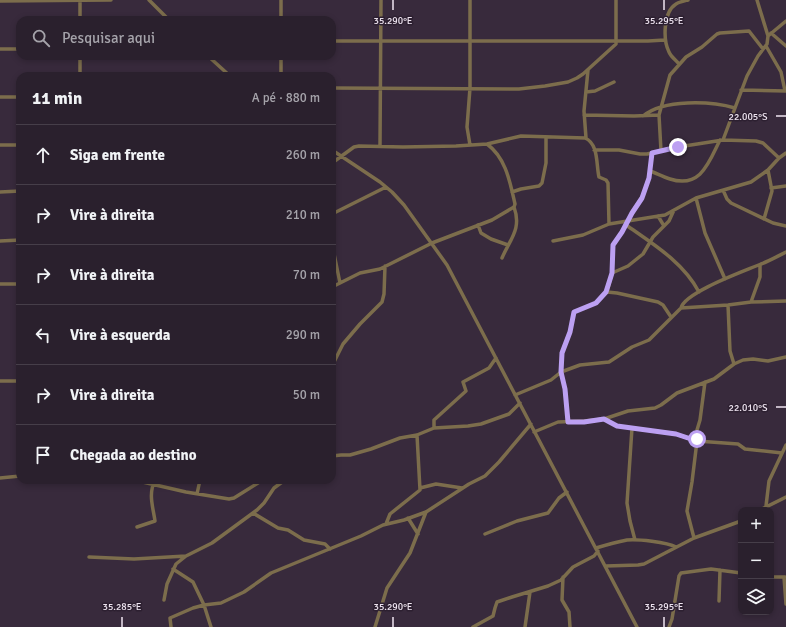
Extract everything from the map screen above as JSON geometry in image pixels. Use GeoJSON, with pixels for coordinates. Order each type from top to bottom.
{"type":"FeatureCollection","features":[{"type":"Feature","properties":{"kind":"street"},"geometry":{"type":"LineString","coordinates":[[0,2],[111,0]]}},
{"type":"Feature","properties":{"kind":"street"},"geometry":{"type":"LineString","coordinates":[[149,0],[164,16]]}},
{"type":"Feature","properties":{"kind":"street"},"geometry":{"type":"LineString","coordinates":[[281,0],[281,16]]}},
{"type":"Feature","properties":{"kind":"street"},"geometry":{"type":"LineString","coordinates":[[380,145],[381,0]]}},
{"type":"Feature","properties":{"kind":"street"},"geometry":{"type":"LineString","coordinates":[[470,0],[470,88],[467,128],[470,145]]}},
{"type":"Feature","properties":{"kind":"street"},"geometry":{"type":"LineString","coordinates":[[336,88],[519,88],[568,82],[584,74],[614,48],[617,40],[616,0]]}},
{"type":"Feature","properties":{"kind":"street"},"geometry":{"type":"LineString","coordinates":[[679,64],[669,53],[665,40],[667,18],[671,8],[675,4],[688,0]]}},
{"type":"Feature","properties":{"kind":"street"},"geometry":{"type":"LineString","coordinates":[[757,0],[770,35],[786,46]]}},
{"type":"Feature","properties":{"kind":"street"},"geometry":{"type":"LineString","coordinates":[[80,1],[80,16]]}},
{"type":"Feature","properties":{"kind":"street"},"geometry":{"type":"LineString","coordinates":[[650,171],[672,179],[686,180],[699,176],[708,165],[722,140],[750,70],[770,35],[786,21]]}},
{"type":"Feature","properties":{"kind":"street"},"geometry":{"type":"LineString","coordinates":[[661,150],[659,115],[668,79],[686,57],[720,33],[749,31],[764,47],[781,72],[785,91],[741,90]]}},
{"type":"Feature","properties":{"kind":"street"},"geometry":{"type":"LineString","coordinates":[[336,41],[665,40]]}},
{"type":"Feature","properties":{"kind":"street"},"geometry":{"type":"LineString","coordinates":[[0,49],[16,49]]}},
{"type":"Feature","properties":{"kind":"street"},"geometry":{"type":"LineString","coordinates":[[80,60],[80,72]]}},
{"type":"Feature","properties":{"kind":"street"},"geometry":{"type":"LineString","coordinates":[[212,60],[226,72]]}},
{"type":"Feature","properties":{"kind":"street"},"geometry":{"type":"LineString","coordinates":[[281,60],[281,72]]}},
{"type":"Feature","properties":{"kind":"street"},"geometry":{"type":"LineString","coordinates":[[586,138],[584,115],[588,70]]}},
{"type":"Feature","properties":{"kind":"street"},"geometry":{"type":"LineString","coordinates":[[586,92],[595,92],[614,82]]}},
{"type":"Feature","properties":{"kind":"street"},"geometry":{"type":"LineString","coordinates":[[0,97],[16,97]]}},
{"type":"Feature","properties":{"kind":"street"},"geometry":{"type":"LineString","coordinates":[[643,116],[648,112],[669,105],[716,103],[735,108]]}},
{"type":"Feature","properties":{"kind":"street"},"geometry":{"type":"LineString","coordinates":[[584,115],[659,115]]}},
{"type":"Feature","properties":{"kind":"street"},"geometry":{"type":"LineString","coordinates":[[336,161],[357,146],[380,145],[403,147],[487,144],[522,136],[586,138],[590,141],[597,158],[599,177],[606,180],[608,183],[609,224]]}},
{"type":"Feature","properties":{"kind":"street"},"geometry":{"type":"LineString","coordinates":[[512,192],[539,186],[542,183],[546,164],[546,137]]}},
{"type":"Feature","properties":{"kind":"street"},"geometry":{"type":"LineString","coordinates":[[594,150],[620,150],[640,154],[722,140],[763,143],[778,158]]}},
{"type":"Feature","properties":{"kind":"street"},"geometry":{"type":"LineString","coordinates":[[487,144],[496,153],[506,169],[515,204],[514,207],[517,223],[516,229],[502,258]]}},
{"type":"Feature","properties":{"kind":"street"},"geometry":{"type":"LineString","coordinates":[[0,145],[16,145]]}},
{"type":"Feature","properties":{"kind":"street"},"geometry":{"type":"LineString","coordinates":[[336,153],[386,187],[404,205],[447,265],[637,627]]}},
{"type":"Feature","properties":{"kind":"street"},"geometry":{"type":"LineString","coordinates":[[568,422],[565,389],[561,372],[562,353],[570,332],[574,312],[596,303],[606,292],[612,273],[613,245],[642,198],[649,178],[652,153]]}},
{"type":"Feature","properties":{"kind":"street"},"geometry":{"type":"LineString","coordinates":[[553,241],[583,235],[609,224],[658,216],[674,210],[696,198],[751,182],[768,170],[778,158],[786,153]]}},
{"type":"Feature","properties":{"kind":"street"},"geometry":{"type":"LineString","coordinates":[[764,220],[772,188],[768,170]]}},
{"type":"Feature","properties":{"kind":"street"},"geometry":{"type":"LineString","coordinates":[[772,188],[786,186]]}},
{"type":"Feature","properties":{"kind":"street"},"geometry":{"type":"LineString","coordinates":[[336,212],[386,187]]}},
{"type":"Feature","properties":{"kind":"street"},"geometry":{"type":"LineString","coordinates":[[723,190],[729,202],[764,220],[786,226]]}},
{"type":"Feature","properties":{"kind":"street"},"geometry":{"type":"LineString","coordinates":[[0,192],[16,192]]}},
{"type":"Feature","properties":{"kind":"street"},"geometry":{"type":"LineString","coordinates":[[696,198],[706,233],[725,279]]}},
{"type":"Feature","properties":{"kind":"street"},"geometry":{"type":"LineString","coordinates":[[336,285],[362,272],[377,270],[432,243],[492,220],[514,207]]}},
{"type":"Feature","properties":{"kind":"street"},"geometry":{"type":"LineString","coordinates":[[612,273],[632,264],[643,254],[650,242],[669,220],[674,210]]}},
{"type":"Feature","properties":{"kind":"street"},"geometry":{"type":"LineString","coordinates":[[658,216],[664,226]]}},
{"type":"Feature","properties":{"kind":"street"},"geometry":{"type":"LineString","coordinates":[[478,225],[481,233],[491,239],[508,245]]}},
{"type":"Feature","properties":{"kind":"street"},"geometry":{"type":"LineString","coordinates":[[626,225],[672,258],[693,282],[699,292]]}},
{"type":"Feature","properties":{"kind":"street"},"geometry":{"type":"LineString","coordinates":[[0,241],[16,240]]}},
{"type":"Feature","properties":{"kind":"street"},"geometry":{"type":"LineString","coordinates":[[516,395],[551,380],[561,372],[580,365],[609,362],[632,347],[649,340],[681,308],[683,304],[699,292],[786,252]]}},
{"type":"Feature","properties":{"kind":"street"},"geometry":{"type":"LineString","coordinates":[[336,264],[340,283]]}},
{"type":"Feature","properties":{"kind":"street"},"geometry":{"type":"LineString","coordinates":[[751,302],[760,276],[760,265]]}},
{"type":"Feature","properties":{"kind":"street"},"geometry":{"type":"LineString","coordinates":[[336,358],[343,344],[382,302],[384,294],[385,266]]}},
{"type":"Feature","properties":{"kind":"street"},"geometry":{"type":"LineString","coordinates":[[0,284],[16,284]]}},
{"type":"Feature","properties":{"kind":"street"},"geometry":{"type":"LineString","coordinates":[[606,292],[658,302],[663,305],[671,318]]}},
{"type":"Feature","properties":{"kind":"street"},"geometry":{"type":"LineString","coordinates":[[681,308],[751,302],[786,301]]}},
{"type":"Feature","properties":{"kind":"street"},"geometry":{"type":"LineString","coordinates":[[728,305],[730,351],[734,364]]}},
{"type":"Feature","properties":{"kind":"street"},"geometry":{"type":"LineString","coordinates":[[534,432],[554,424],[604,419],[628,412],[655,408],[677,392],[719,376],[734,364],[747,359],[768,361],[786,356]]}},
{"type":"Feature","properties":{"kind":"street"},"geometry":{"type":"LineString","coordinates":[[434,428],[434,420],[466,391],[463,382],[489,368],[496,358]]}},
{"type":"Feature","properties":{"kind":"street"},"geometry":{"type":"LineString","coordinates":[[0,381],[16,380]]}},
{"type":"Feature","properties":{"kind":"street"},"geometry":{"type":"LineString","coordinates":[[694,538],[687,511],[692,489],[697,430],[700,420],[705,382]]}},
{"type":"Feature","properties":{"kind":"street"},"geometry":{"type":"LineString","coordinates":[[336,455],[350,455],[434,428],[481,424],[509,414],[520,404]]}},
{"type":"Feature","properties":{"kind":"street"},"geometry":{"type":"LineString","coordinates":[[604,419],[617,426],[676,434],[697,441],[738,444],[745,449],[782,453]]}},
{"type":"Feature","properties":{"kind":"street"},"geometry":{"type":"LineString","coordinates":[[171,627],[170,618],[204,605],[218,604],[232,599],[271,573],[386,524],[426,512],[462,488],[485,476],[499,462],[530,424]]}},
{"type":"Feature","properties":{"kind":"street"},"geometry":{"type":"LineString","coordinates":[[632,428],[627,503],[635,540]]}},
{"type":"Feature","properties":{"kind":"street"},"geometry":{"type":"LineString","coordinates":[[386,524],[390,514],[420,490],[417,434]]}},
{"type":"Feature","properties":{"kind":"street"},"geometry":{"type":"LineString","coordinates":[[786,446],[769,481],[766,506],[786,498]]}},
{"type":"Feature","properties":{"kind":"street"},"geometry":{"type":"LineString","coordinates":[[0,478],[16,476]]}},
{"type":"Feature","properties":{"kind":"street"},"geometry":{"type":"LineString","coordinates":[[148,484],[231,499],[248,490],[256,484]]}},
{"type":"Feature","properties":{"kind":"street"},"geometry":{"type":"LineString","coordinates":[[197,494],[199,484]]}},
{"type":"Feature","properties":{"kind":"street"},"geometry":{"type":"LineString","coordinates":[[164,600],[166,588],[176,564],[186,556],[212,543],[253,513],[264,503],[274,488],[280,484]]}},
{"type":"Feature","properties":{"kind":"street"},"geometry":{"type":"LineString","coordinates":[[420,488],[440,484],[462,488]]}},
{"type":"Feature","properties":{"kind":"street"},"geometry":{"type":"LineString","coordinates":[[137,527],[156,521],[152,507],[152,485]]}},
{"type":"Feature","properties":{"kind":"street"},"geometry":{"type":"LineString","coordinates":[[486,534],[517,521],[548,513],[559,498],[567,492]]}},
{"type":"Feature","properties":{"kind":"street"},"geometry":{"type":"LineString","coordinates":[[375,627],[387,588],[410,553],[426,512]]}},
{"type":"Feature","properties":{"kind":"street"},"geometry":{"type":"LineString","coordinates":[[253,513],[278,528],[288,530],[304,540],[325,544],[330,549]]}},
{"type":"Feature","properties":{"kind":"street"},"geometry":{"type":"LineString","coordinates":[[408,518],[418,534]]}},
{"type":"Feature","properties":{"kind":"street"},"geometry":{"type":"LineString","coordinates":[[606,566],[644,564],[694,538],[738,522]]}},
{"type":"Feature","properties":{"kind":"street"},"geometry":{"type":"LineString","coordinates":[[597,549],[628,540],[661,542],[676,547]]}},
{"type":"Feature","properties":{"kind":"street"},"geometry":{"type":"LineString","coordinates":[[473,627],[494,616],[497,602],[548,586],[563,577],[573,567],[594,556],[597,549]]}},
{"type":"Feature","properties":{"kind":"street"},"geometry":{"type":"LineString","coordinates":[[90,557],[134,558],[186,556]]}},
{"type":"Feature","properties":{"kind":"street"},"geometry":{"type":"LineString","coordinates":[[173,569],[193,582],[212,627]]}},
{"type":"Feature","properties":{"kind":"street"},"geometry":{"type":"LineString","coordinates":[[669,627],[672,619],[679,576],[681,573],[711,569],[738,573]]}},
{"type":"Feature","properties":{"kind":"street"},"geometry":{"type":"LineString","coordinates":[[719,601],[720,570]]}},
{"type":"Feature","properties":{"kind":"street"},"geometry":{"type":"LineString","coordinates":[[774,576],[785,577],[786,604]]}},
{"type":"Feature","properties":{"kind":"street"},"geometry":{"type":"LineString","coordinates":[[563,577],[562,600],[569,612],[570,627]]}},
{"type":"Feature","properties":{"kind":"street"},"geometry":{"type":"LineString","coordinates":[[526,627],[530,592]]}},
{"type":"Feature","properties":{"kind":"route"},"geometry":{"type":"LineString","coordinates":[[678,147],[652,153],[646,189],[613,245],[612,273],[606,292],[604,296],[593,305],[574,312],[570,332],[562,353],[561,372],[565,389],[568,422],[584,422],[604,419],[617,426],[676,434],[689,437],[697,441],[697,439]]}}]}
